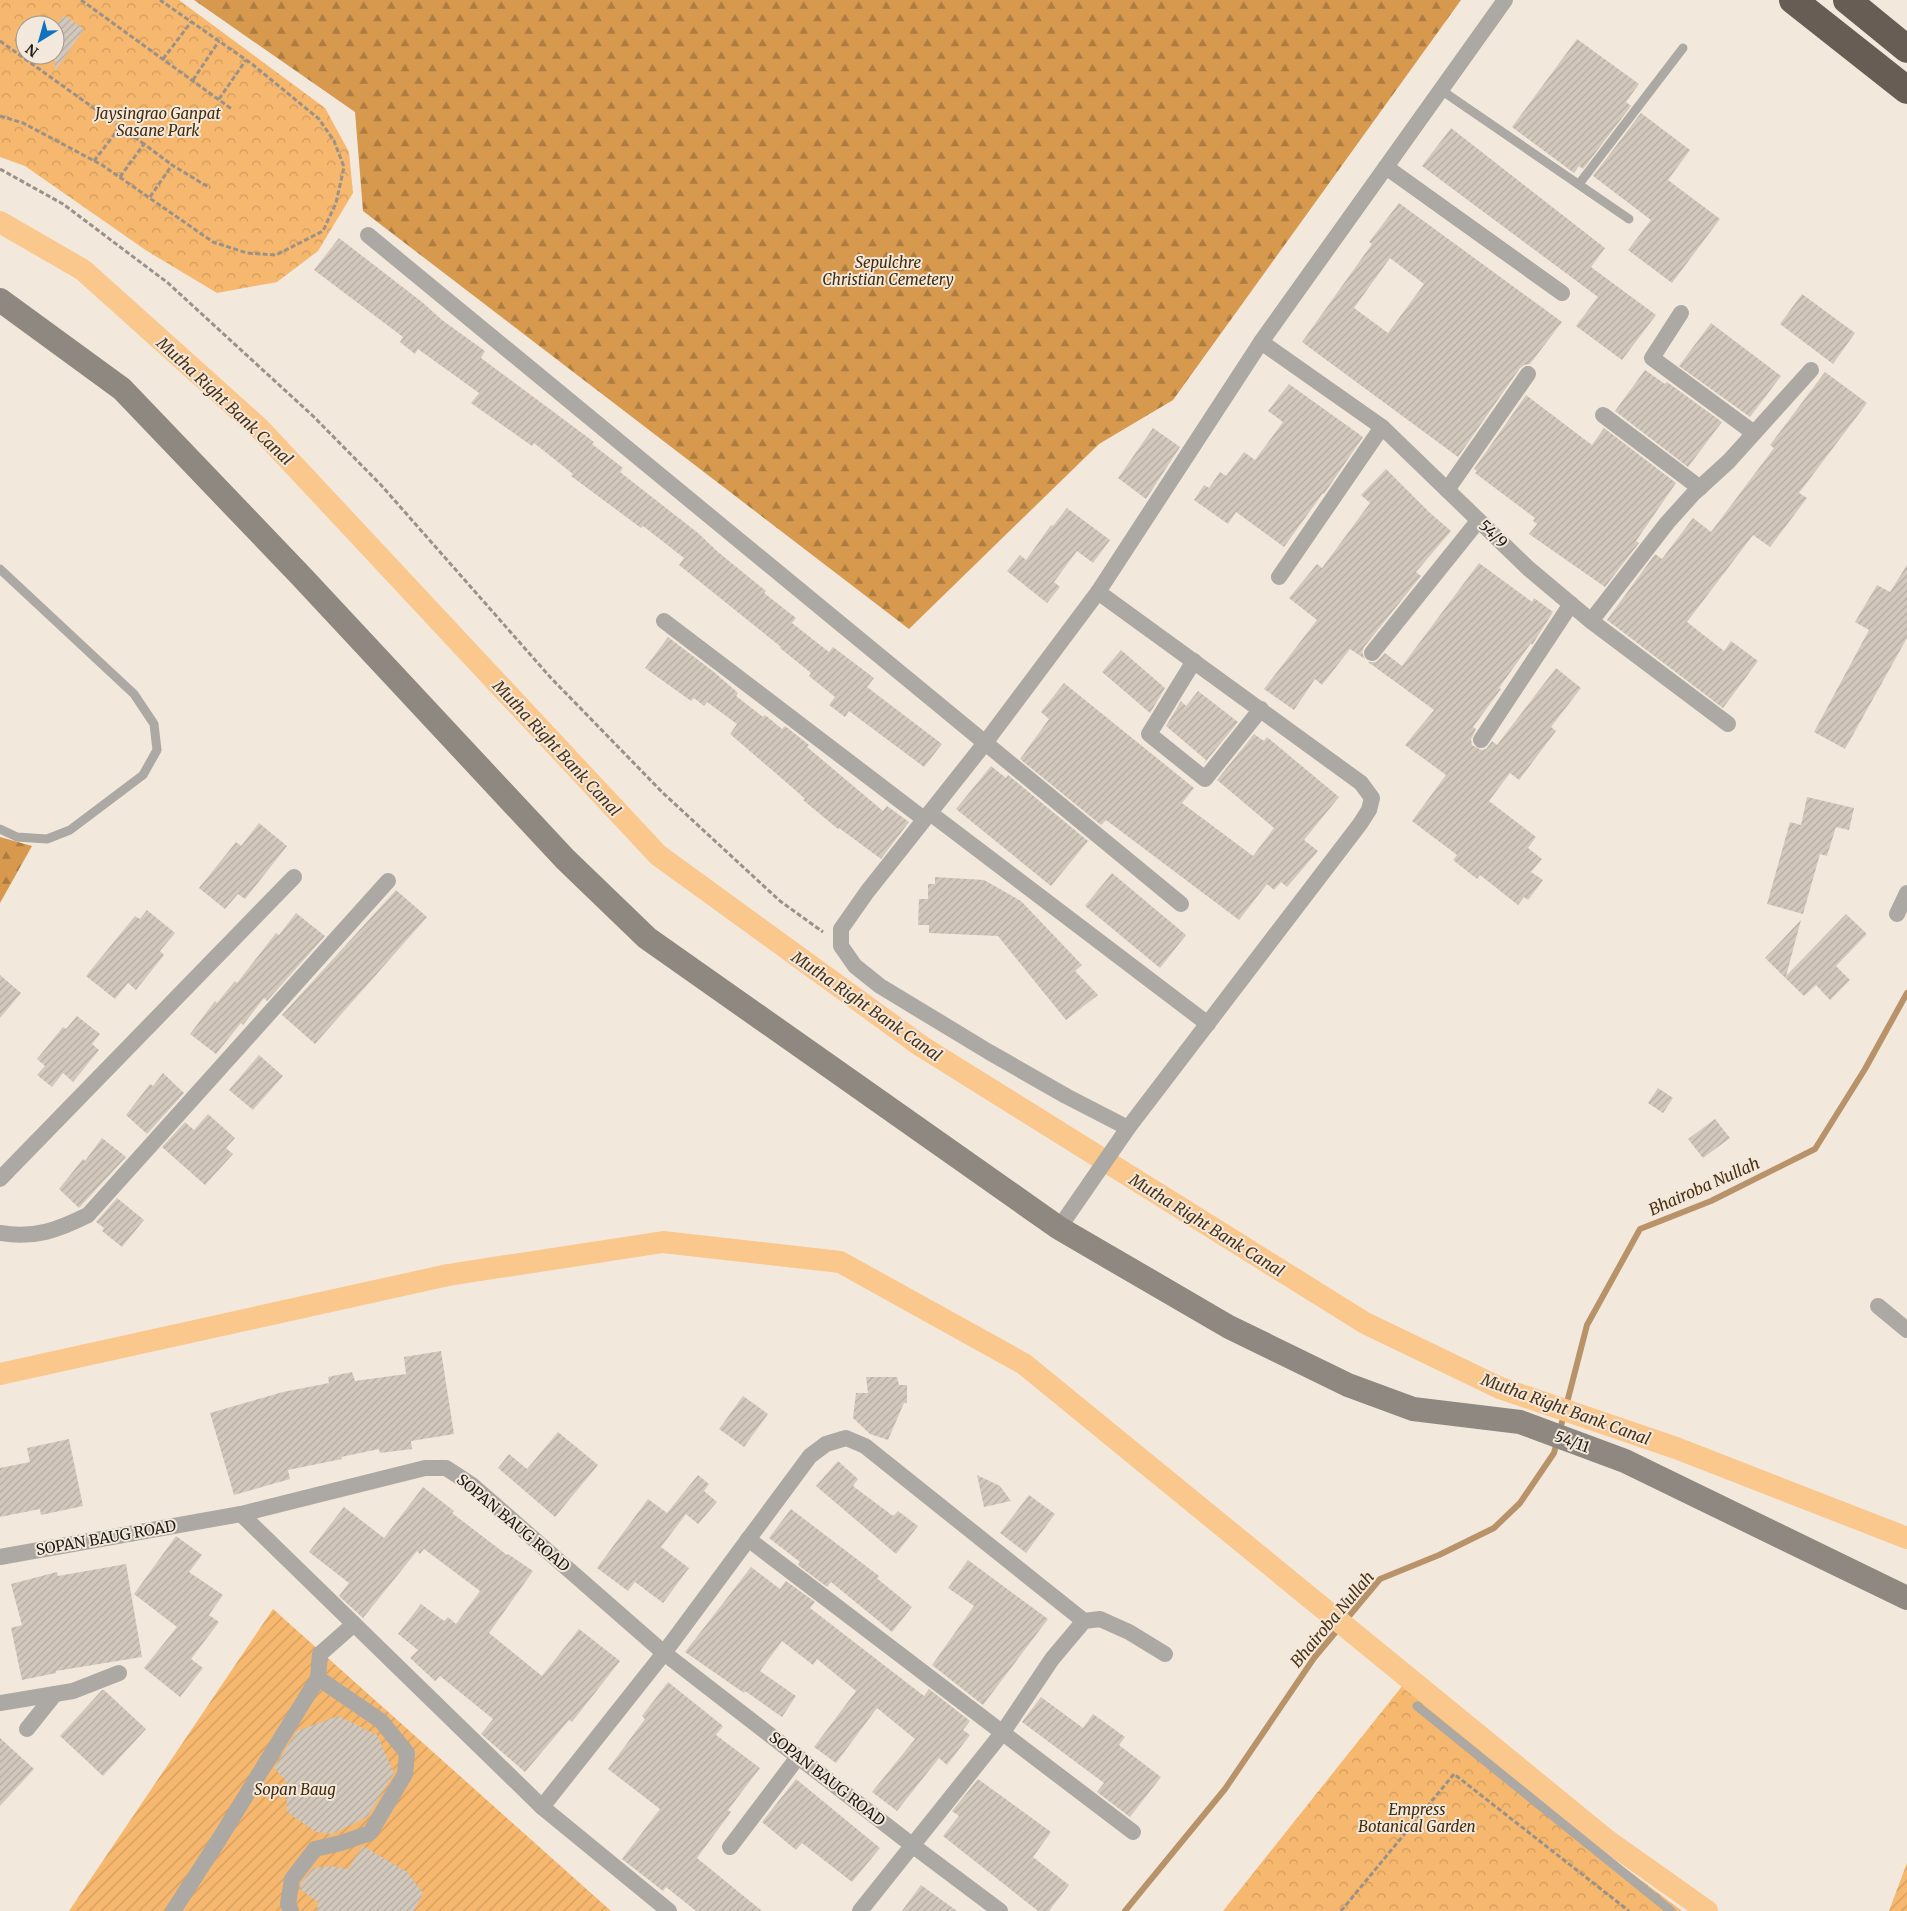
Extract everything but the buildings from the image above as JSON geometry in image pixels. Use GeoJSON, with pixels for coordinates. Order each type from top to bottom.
{"type":"FeatureCollection","features":[{"type":"Feature","properties":{"kind":"highway"},"geometry":{"type":"LineString","coordinates":[[1792,0],[1907,90]]}},
{"type":"Feature","properties":{"kind":"highway"},"geometry":{"type":"LineString","coordinates":[[1846,0],[1907,49]]}},
{"type":"Feature","properties":{"kind":"street"},"geometry":{"type":"LineString","coordinates":[[1128,1128],[1015,1067],[880,986],[855,966],[842,946],[842,929],[867,892],[985,743],[1098,592],[1261,342],[1505,0]]}},
{"type":"Feature","properties":{"kind":"street"},"geometry":{"type":"LineString","coordinates":[[1386,167],[1562,293]]}},
{"type":"Feature","properties":{"kind":"street"},"geometry":{"type":"LineString","coordinates":[[368,235],[1181,904]]}},
{"type":"Feature","properties":{"kind":"street","name":"54/11"},"geometry":{"type":"LineString","coordinates":[[0,300],[122,389],[301,576],[565,858],[647,938],[1059,1228],[1229,1327],[1348,1386],[1413,1409],[1520,1422],[1625,1461],[1907,1598]]}},
{"type":"Feature","properties":{"kind":"street"},"geometry":{"type":"LineString","coordinates":[[1681,313],[1652,358],[1754,434]]}},
{"type":"Feature","properties":{"kind":"street","name":"54/9"},"geometry":{"type":"LineString","coordinates":[[1261,342],[1382,427],[1529,569],[1591,621],[1728,724]]}},
{"type":"Feature","properties":{"kind":"street"},"geometry":{"type":"LineString","coordinates":[[1591,621],[1667,523],[1700,488],[1730,461],[1811,370]]}},
{"type":"Feature","properties":{"kind":"street"},"geometry":{"type":"LineString","coordinates":[[1447,490],[1528,374]]}},
{"type":"Feature","properties":{"kind":"street"},"geometry":{"type":"LineString","coordinates":[[1603,415],[1700,488]]}},
{"type":"Feature","properties":{"kind":"street"},"geometry":{"type":"LineString","coordinates":[[1279,577],[1382,427]]}},
{"type":"Feature","properties":{"kind":"street"},"geometry":{"type":"LineString","coordinates":[[1372,653],[1478,520]]}},
{"type":"Feature","properties":{"kind":"street"},"geometry":{"type":"LineString","coordinates":[[1059,1228],[1128,1128],[1360,824],[1369,810],[1372,798],[1361,783],[1098,592]]}},
{"type":"Feature","properties":{"kind":"street"},"geometry":{"type":"LineString","coordinates":[[1481,740],[1571,604]]}},
{"type":"Feature","properties":{"kind":"street"},"geometry":{"type":"LineString","coordinates":[[664,621],[1208,1024]]}},
{"type":"Feature","properties":{"kind":"street"},"geometry":{"type":"LineString","coordinates":[[1194,661],[1148,734],[1205,779],[1261,710]]}},
{"type":"Feature","properties":{"kind":"street"},"geometry":{"type":"LineString","coordinates":[[0,1179],[294,877]]}},
{"type":"Feature","properties":{"kind":"street"},"geometry":{"type":"LineString","coordinates":[[0,1233],[19,1236],[58,1229],[88,1215],[388,881]]}},
{"type":"Feature","properties":{"kind":"street"},"geometry":{"type":"LineString","coordinates":[[1897,914],[1907,893]]}},
{"type":"Feature","properties":{"kind":"street"},"geometry":{"type":"LineString","coordinates":[[1878,1306],[1907,1330]]}},
{"type":"Feature","properties":{"kind":"street"},"geometry":{"type":"LineString","coordinates":[[542,1807],[664,1653],[810,1456],[826,1444],[846,1438],[865,1446],[1084,1621]]}},
{"type":"Feature","properties":{"kind":"street","name":"SOPAN BAUG ROAD"},"geometry":{"type":"LineString","coordinates":[[0,1557],[241,1514],[425,1468],[446,1468],[472,1485],[664,1653],[1000,1911]]}},
{"type":"Feature","properties":{"kind":"street"},"geometry":{"type":"LineString","coordinates":[[241,1514],[542,1807],[669,1911]]}},
{"type":"Feature","properties":{"kind":"street"},"geometry":{"type":"LineString","coordinates":[[748,1539],[1133,1832]]}},
{"type":"Feature","properties":{"kind":"street"},"geometry":{"type":"LineString","coordinates":[[860,1911],[1003,1732],[1052,1659],[1084,1621],[1100,1619],[1129,1632],[1164,1654]]}},
{"type":"Feature","properties":{"kind":"street"},"geometry":{"type":"LineString","coordinates":[[173,1911],[318,1678],[320,1654],[354,1624]]}},
{"type":"Feature","properties":{"kind":"street"},"geometry":{"type":"LineString","coordinates":[[0,1703],[73,1691],[119,1673]]}},
{"type":"Feature","properties":{"kind":"street"},"geometry":{"type":"LineString","coordinates":[[291,1911],[288,1904],[292,1879],[315,1850],[341,1844],[370,1833],[405,1774],[407,1753],[381,1721],[318,1678]]}},
{"type":"Feature","properties":{"kind":"street"},"geometry":{"type":"LineString","coordinates":[[27,1729],[55,1694]]}},
{"type":"Feature","properties":{"kind":"street"},"geometry":{"type":"LineString","coordinates":[[730,1847],[798,1757]]}},
{"type":"Feature","properties":{"kind":"lane"},"geometry":{"type":"LineString","coordinates":[[1579,184],[1683,48]]}},
{"type":"Feature","properties":{"kind":"lane"},"geometry":{"type":"LineString","coordinates":[[1441,90],[1629,219]]}},
{"type":"Feature","properties":{"kind":"lane"},"geometry":{"type":"LineString","coordinates":[[0,568],[134,694],[154,724],[157,750],[143,775],[70,830],[47,838],[17,837],[0,829]]}},
{"type":"Feature","properties":{"kind":"lane"},"geometry":{"type":"LineString","coordinates":[[1417,1706],[1671,1911]]}},
{"type":"Feature","properties":{"kind":"path"},"geometry":{"type":"LineString","coordinates":[[80,0],[233,110]]}},
{"type":"Feature","properties":{"kind":"path"},"geometry":{"type":"LineString","coordinates":[[0,116],[23,124],[94,161],[150,197],[213,242],[247,253],[276,255],[322,231],[336,203],[344,168],[334,141],[319,119],[246,60],[160,0]]}},
{"type":"Feature","properties":{"kind":"path"},"geometry":{"type":"LineString","coordinates":[[163,59],[191,22]]}},
{"type":"Feature","properties":{"kind":"path"},"geometry":{"type":"LineString","coordinates":[[0,41],[172,164],[210,188]]}},
{"type":"Feature","properties":{"kind":"path"},"geometry":{"type":"LineString","coordinates":[[193,80],[219,41]]}},
{"type":"Feature","properties":{"kind":"path"},"geometry":{"type":"LineString","coordinates":[[219,99],[246,60]]}},
{"type":"Feature","properties":{"kind":"path"},"geometry":{"type":"LineString","coordinates":[[94,161],[120,127]]}},
{"type":"Feature","properties":{"kind":"path"},"geometry":{"type":"LineString","coordinates":[[120,177],[144,144]]}},
{"type":"Feature","properties":{"kind":"path"},"geometry":{"type":"LineString","coordinates":[[150,197],[172,164]]}},
{"type":"Feature","properties":{"kind":"path"},"geometry":{"type":"LineString","coordinates":[[0,169],[63,204],[168,283],[313,416],[381,485],[551,678],[664,792],[780,901],[842,946]]}},
{"type":"Feature","properties":{"kind":"path"},"geometry":{"type":"LineString","coordinates":[[1341,1911],[1454,1774],[1629,1911]]}},
{"type":"Feature","properties":{"kind":"green space","name":"Jaysingrao Ganpat Sasane Park"},"geometry":{"type":"Polygon","coordinates":[[[0,0],[179,0],[325,108],[349,152],[353,193],[318,251],[277,282],[217,293],[147,251],[25,166],[0,157],[0,0]]]}},
{"type":"Feature","properties":{"kind":"green space","name":"Sepulchre Christian Cemetery"},"geometry":{"type":"Polygon","coordinates":[[[194,0],[1461,0],[1173,400],[1099,444],[909,629],[363,211],[355,112],[194,0]]]}},
{"type":"Feature","properties":{"kind":"green space"},"geometry":{"type":"Polygon","coordinates":[[[0,837],[32,846],[0,903],[0,837]]]}},
{"type":"Feature","properties":{"kind":"green space","name":"Sopan Baug"},"geometry":{"type":"Polygon","coordinates":[[[273,1609],[611,1911],[69,1911],[273,1609]]]}},
{"type":"Feature","properties":{"kind":"green space","name":"Empress Botanical Garden"},"geometry":{"type":"Polygon","coordinates":[[[1403,1685],[1600,1849],[1682,1911],[1223,1911],[1403,1685]]]}},
{"type":"Feature","properties":{"kind":"green space"},"geometry":{"type":"Polygon","coordinates":[[[1907,1863],[1907,1911],[1889,1911],[1907,1863]]]}},
{"type":"Feature","properties":{"kind":"waterway","name":"Mutha Right Bank Canal"},"geometry":{"type":"LineString","coordinates":[[0,222],[83,270],[260,429],[658,855],[921,1046],[1365,1323],[1500,1388],[1676,1448],[1907,1538]]}},
{"type":"Feature","properties":{"kind":"waterway","name":"Bhairoba Nullah"},"geometry":{"type":"LineString","coordinates":[[1125,1911],[1225,1789],[1314,1658],[1380,1579],[1439,1555],[1494,1528],[1520,1503],[1554,1453],[1587,1325],[1640,1229],[1711,1201],[1815,1149],[1865,1069],[1907,993]]}},
{"type":"Feature","properties":{"kind":"waterway"},"geometry":{"type":"LineString","coordinates":[[0,1374],[448,1275],[663,1242],[840,1262],[1024,1364],[1608,1841],[1707,1911]]}}]}
